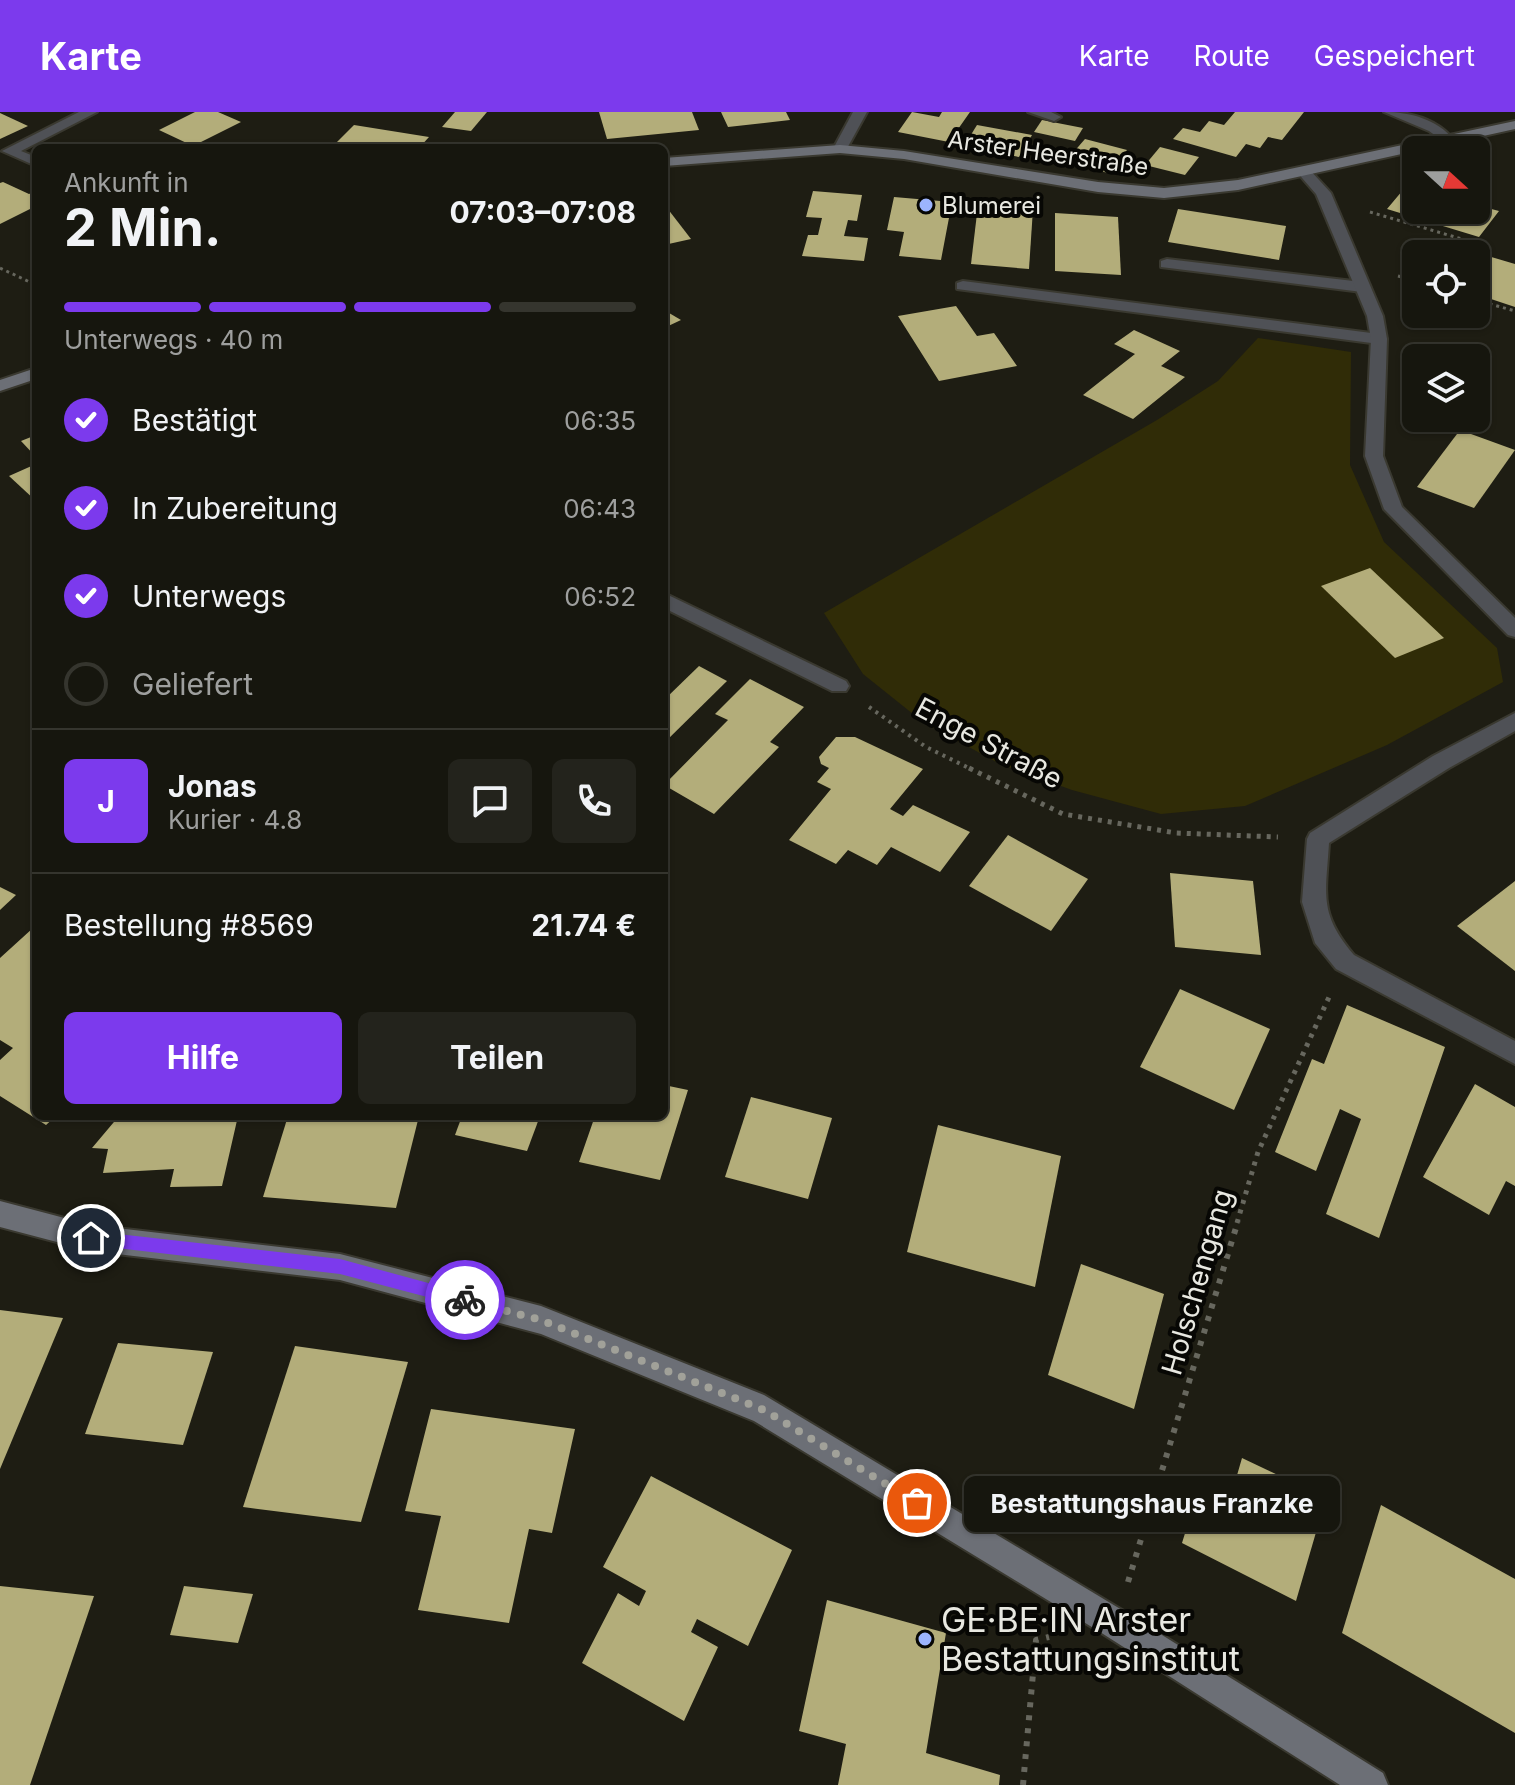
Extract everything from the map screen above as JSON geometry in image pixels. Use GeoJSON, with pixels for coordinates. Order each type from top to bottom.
{"type":"FeatureCollection","features":[{"type":"Feature","properties":{"kind":"street"},"geometry":{"type":"LineString","coordinates":[[4,153],[90,112]]}},
{"type":"Feature","properties":{"kind":"street"},"geometry":{"type":"LineString","coordinates":[[840,149],[860,112]]}},
{"type":"Feature","properties":{"kind":"street"},"geometry":{"type":"LineString","coordinates":[[1035,112],[1054,117]]}},
{"type":"Feature","properties":{"kind":"street"},"geometry":{"type":"LineString","coordinates":[[1391,112],[1434,128],[1443,136]]}},
{"type":"Feature","properties":{"kind":"street","name":"Arster Heerstraße"},"geometry":{"type":"LineString","coordinates":[[1465,136],[1515,125]]}},
{"type":"Feature","properties":{"kind":"street","name":"Arster Heerstraße"},"geometry":{"type":"LineString","coordinates":[[668,162],[840,149],[904,155],[1098,187],[1164,193],[1238,185],[1402,150]]}},
{"type":"Feature","properties":{"kind":"street"},"geometry":{"type":"LineString","coordinates":[[4,153],[32,161]]}},
{"type":"Feature","properties":{"kind":"street"},"geometry":{"type":"LineString","coordinates":[[1303,171],[1323,193],[1375,316],[1379,339],[1374,456],[1393,509],[1515,630]]}},
{"type":"Feature","properties":{"kind":"street"},"geometry":{"type":"LineString","coordinates":[[1167,264],[1362,287]]}},
{"type":"Feature","properties":{"kind":"street"},"geometry":{"type":"LineString","coordinates":[[963,286],[1379,339]]}},
{"type":"Feature","properties":{"kind":"street"},"geometry":{"type":"LineString","coordinates":[[0,386],[32,374]]}},
{"type":"Feature","properties":{"kind":"street"},"geometry":{"type":"LineString","coordinates":[[668,602],[839,686]]}},
{"type":"Feature","properties":{"kind":"street"},"geometry":{"type":"LineString","coordinates":[[1515,721],[1441,762],[1318,839],[1314,902],[1323,936],[1345,962],[1515,1053]]}},
{"type":"Feature","properties":{"kind":"street"},"geometry":{"type":"LineString","coordinates":[[0,1214],[91,1238],[340,1267],[541,1320],[764,1410],[1111,1621],[1371,1785]]}},
{"type":"Feature","properties":{"kind":"path"},"geometry":{"type":"LineString","coordinates":[[1331,211],[1373,212],[1466,240]]}},
{"type":"Feature","properties":{"kind":"path"},"geometry":{"type":"LineString","coordinates":[[1426,236],[1433,230]]}},
{"type":"Feature","properties":{"kind":"path"},"geometry":{"type":"LineString","coordinates":[[0,268],[32,283]]}},
{"type":"Feature","properties":{"kind":"path"},"geometry":{"type":"LineString","coordinates":[[1490,304],[1515,311]]}},
{"type":"Feature","properties":{"kind":"path","name":"Enge Straße"},"geometry":{"type":"LineString","coordinates":[[839,686],[926,747],[1063,814],[1176,833],[1318,839]]}},
{"type":"Feature","properties":{"kind":"path","name":"Holschengang"},"geometry":{"type":"LineString","coordinates":[[1111,1621],[1139,1554],[1258,1152],[1345,962]]}},
{"type":"Feature","properties":{"kind":"path"},"geometry":{"type":"LineString","coordinates":[[1023,1785],[1036,1640],[1111,1621]]}},
{"type":"Feature","properties":{"kind":"shaded area"},"geometry":{"type":"Polygon","coordinates":[[[1258,338],[1351,352],[1350,465],[1384,542],[1497,648],[1503,682],[1387,745],[1245,806],[1161,814],[1072,790],[1000,764],[923,722],[863,674],[824,613],[1157,420],[1218,381],[1258,338]]]}},
{"type":"Feature","properties":{"kind":"building"},"geometry":{"type":"Polygon","coordinates":[[[195,112],[218,112],[241,122],[197,144],[189,144],[159,130],[195,112]]]}},
{"type":"Feature","properties":{"kind":"building"},"geometry":{"type":"Polygon","coordinates":[[[455,112],[487,112],[471,131],[442,127],[455,112]]]}},
{"type":"Feature","properties":{"kind":"building"},"geometry":{"type":"Polygon","coordinates":[[[599,112],[692,112],[699,130],[607,139],[599,112]]]}},
{"type":"Feature","properties":{"kind":"building"},"geometry":{"type":"Polygon","coordinates":[[[721,112],[786,112],[790,120],[728,127],[721,112]]]}},
{"type":"Feature","properties":{"kind":"building"},"geometry":{"type":"Polygon","coordinates":[[[912,112],[939,117],[942,112],[970,112],[949,142],[898,132],[912,112]]]}},
{"type":"Feature","properties":{"kind":"building"},"geometry":{"type":"Polygon","coordinates":[[[1235,112],[1304,112],[1282,140],[1268,137],[1260,148],[1246,144],[1236,157],[1173,139],[1183,128],[1200,132],[1209,121],[1224,125],[1235,112]]]}},
{"type":"Feature","properties":{"kind":"building"},"geometry":{"type":"Polygon","coordinates":[[[0,113],[28,126],[0,139],[0,113]]]}},
{"type":"Feature","properties":{"kind":"building"},"geometry":{"type":"Polygon","coordinates":[[[1042,120],[1083,128],[1075,141],[1034,132],[1042,120]]]}},
{"type":"Feature","properties":{"kind":"building"},"geometry":{"type":"Polygon","coordinates":[[[354,125],[429,137],[423,144],[335,144],[354,125]]]}},
{"type":"Feature","properties":{"kind":"building"},"geometry":{"type":"Polygon","coordinates":[[[977,125],[1032,135],[1019,157],[964,146],[977,125]]]}},
{"type":"Feature","properties":{"kind":"building"},"geometry":{"type":"Polygon","coordinates":[[[1085,139],[1127,150],[1108,173],[1065,162],[1085,139]]]}},
{"type":"Feature","properties":{"kind":"building"},"geometry":{"type":"Polygon","coordinates":[[[1160,147],[1199,157],[1185,175],[1145,165],[1160,147]]]}},
{"type":"Feature","properties":{"kind":"building"},"geometry":{"type":"Polygon","coordinates":[[[0,183],[32,193],[32,208],[0,224],[0,183]]]}},
{"type":"Feature","properties":{"kind":"building"},"geometry":{"type":"Polygon","coordinates":[[[813,191],[862,195],[857,221],[848,220],[844,236],[868,238],[864,261],[802,256],[808,235],[818,235],[822,218],[806,217],[813,191]]]}},
{"type":"Feature","properties":{"kind":"building"},"geometry":{"type":"Polygon","coordinates":[[[1402,191],[1402,214],[1387,209],[1402,191]]]}},
{"type":"Feature","properties":{"kind":"building"},"geometry":{"type":"Polygon","coordinates":[[[894,197],[952,202],[941,260],[899,256],[904,232],[887,230],[894,197]]]}},
{"type":"Feature","properties":{"kind":"building"},"geometry":{"type":"Polygon","coordinates":[[[978,205],[1033,209],[1029,269],[971,264],[978,205]]]}},
{"type":"Feature","properties":{"kind":"building"},"geometry":{"type":"Polygon","coordinates":[[[668,209],[691,239],[668,244],[668,209]]]}},
{"type":"Feature","properties":{"kind":"building"},"geometry":{"type":"Polygon","coordinates":[[[1178,209],[1286,226],[1279,260],[1168,242],[1178,209]]]}},
{"type":"Feature","properties":{"kind":"building"},"geometry":{"type":"Polygon","coordinates":[[[1490,209],[1499,211],[1490,223],[1490,209]]]}},
{"type":"Feature","properties":{"kind":"building"},"geometry":{"type":"Polygon","coordinates":[[[1055,213],[1118,217],[1121,275],[1055,271],[1055,213]]]}},
{"type":"Feature","properties":{"kind":"building"},"geometry":{"type":"Polygon","coordinates":[[[1436,224],[1489,224],[1479,237],[1436,224]]]}},
{"type":"Feature","properties":{"kind":"building"},"geometry":{"type":"Polygon","coordinates":[[[1490,257],[1515,264],[1515,307],[1490,299],[1490,257]]]}},
{"type":"Feature","properties":{"kind":"building"},"geometry":{"type":"Polygon","coordinates":[[[956,306],[977,336],[994,333],[1017,366],[939,381],[898,316],[956,306]]]}},
{"type":"Feature","properties":{"kind":"building"},"geometry":{"type":"Polygon","coordinates":[[[668,312],[681,320],[668,326],[668,312]]]}},
{"type":"Feature","properties":{"kind":"building"},"geometry":{"type":"Polygon","coordinates":[[[1134,330],[1180,351],[1161,366],[1185,377],[1133,419],[1083,395],[1135,354],[1114,344],[1134,330]]]}},
{"type":"Feature","properties":{"kind":"building"},"geometry":{"type":"Polygon","coordinates":[[[1458,432],[1515,450],[1474,508],[1417,487],[1458,432]]]}},
{"type":"Feature","properties":{"kind":"building"},"geometry":{"type":"Polygon","coordinates":[[[32,437],[32,453],[21,441],[32,437]]]}},
{"type":"Feature","properties":{"kind":"building"},"geometry":{"type":"Polygon","coordinates":[[[32,466],[32,497],[9,476],[32,466]]]}},
{"type":"Feature","properties":{"kind":"building"},"geometry":{"type":"Polygon","coordinates":[[[1370,568],[1444,638],[1395,658],[1321,586],[1370,568]]]}},
{"type":"Feature","properties":{"kind":"building"},"geometry":{"type":"Polygon","coordinates":[[[699,666],[727,681],[668,739],[668,696],[699,666]]]}},
{"type":"Feature","properties":{"kind":"building"},"geometry":{"type":"Polygon","coordinates":[[[750,679],[804,707],[770,742],[779,747],[714,814],[668,787],[668,781],[728,720],[715,714],[750,679]]]}},
{"type":"Feature","properties":{"kind":"building"},"geometry":{"type":"Polygon","coordinates":[[[836,737],[855,737],[923,769],[890,809],[903,816],[913,805],[970,832],[940,872],[891,847],[877,865],[848,850],[836,864],[789,840],[831,789],[817,782],[829,768],[821,764],[819,757],[836,737]]]}},
{"type":"Feature","properties":{"kind":"building"},"geometry":{"type":"Polygon","coordinates":[[[1008,835],[1088,879],[1051,931],[969,886],[1008,835]]]}},
{"type":"Feature","properties":{"kind":"building"},"geometry":{"type":"Polygon","coordinates":[[[1170,873],[1253,881],[1261,955],[1175,947],[1170,873]]]}},
{"type":"Feature","properties":{"kind":"building"},"geometry":{"type":"Polygon","coordinates":[[[1515,881],[1515,971],[1457,926],[1515,881]]]}},
{"type":"Feature","properties":{"kind":"building"},"geometry":{"type":"Polygon","coordinates":[[[0,887],[16,895],[0,910],[0,887]]]}},
{"type":"Feature","properties":{"kind":"building"},"geometry":{"type":"Polygon","coordinates":[[[32,929],[32,1116],[0,1096],[0,1060],[13,1048],[0,1040],[0,958],[32,929]]]}},
{"type":"Feature","properties":{"kind":"building"},"geometry":{"type":"Polygon","coordinates":[[[1180,989],[1270,1029],[1234,1110],[1140,1067],[1180,989]]]}},
{"type":"Feature","properties":{"kind":"building"},"geometry":{"type":"Polygon","coordinates":[[[1347,1005],[1445,1047],[1379,1238],[1326,1214],[1361,1119],[1340,1109],[1316,1171],[1275,1152],[1312,1059],[1324,1064],[1347,1005]]]}},
{"type":"Feature","properties":{"kind":"building"},"geometry":{"type":"Polygon","coordinates":[[[1475,1084],[1515,1107],[1515,1186],[1506,1181],[1489,1215],[1423,1177],[1475,1084]]]}},
{"type":"Feature","properties":{"kind":"building"},"geometry":{"type":"Polygon","coordinates":[[[668,1086],[688,1090],[660,1180],[579,1162],[594,1120],[668,1120],[668,1086]]]}},
{"type":"Feature","properties":{"kind":"building"},"geometry":{"type":"Polygon","coordinates":[[[751,1097],[832,1118],[808,1199],[725,1177],[751,1097]]]}},
{"type":"Feature","properties":{"kind":"building"},"geometry":{"type":"Polygon","coordinates":[[[116,1120],[237,1120],[222,1186],[170,1187],[174,1169],[103,1173],[108,1149],[92,1148],[116,1120]]]}},
{"type":"Feature","properties":{"kind":"building"},"geometry":{"type":"Polygon","coordinates":[[[287,1120],[418,1120],[396,1208],[263,1197],[287,1120]]]}},
{"type":"Feature","properties":{"kind":"building"},"geometry":{"type":"Polygon","coordinates":[[[461,1120],[539,1120],[527,1151],[455,1135],[461,1120]]]}},
{"type":"Feature","properties":{"kind":"building"},"geometry":{"type":"Polygon","coordinates":[[[938,1125],[1061,1156],[1035,1287],[907,1252],[938,1125]]]}},
{"type":"Feature","properties":{"kind":"building"},"geometry":{"type":"Polygon","coordinates":[[[1081,1264],[1164,1294],[1134,1409],[1048,1375],[1081,1264]]]}},
{"type":"Feature","properties":{"kind":"building"},"geometry":{"type":"Polygon","coordinates":[[[0,1310],[63,1318],[0,1469],[0,1310]]]}},
{"type":"Feature","properties":{"kind":"building"},"geometry":{"type":"Polygon","coordinates":[[[118,1343],[213,1352],[183,1445],[85,1434],[118,1343]]]}},
{"type":"Feature","properties":{"kind":"building"},"geometry":{"type":"Polygon","coordinates":[[[295,1346],[408,1362],[361,1522],[243,1507],[295,1346]]]}},
{"type":"Feature","properties":{"kind":"building"},"geometry":{"type":"Polygon","coordinates":[[[431,1409],[575,1429],[552,1533],[529,1529],[509,1623],[418,1610],[441,1516],[405,1511],[431,1409]]]}},
{"type":"Feature","properties":{"kind":"building"},"geometry":{"type":"Polygon","coordinates":[[[1242,1458],[1326,1498],[1296,1601],[1182,1543],[1199,1488],[1229,1503],[1242,1458]]]}},
{"type":"Feature","properties":{"kind":"building"},"geometry":{"type":"Polygon","coordinates":[[[651,1476],[792,1550],[748,1646],[697,1619],[691,1632],[718,1647],[684,1721],[582,1663],[618,1593],[639,1606],[646,1591],[603,1567],[651,1476]]]}},
{"type":"Feature","properties":{"kind":"building"},"geometry":{"type":"Polygon","coordinates":[[[1381,1505],[1515,1579],[1515,1733],[1342,1633],[1381,1505]]]}},
{"type":"Feature","properties":{"kind":"building"},"geometry":{"type":"Polygon","coordinates":[[[0,1586],[94,1596],[30,1785],[0,1785],[0,1586]]]}},
{"type":"Feature","properties":{"kind":"building"},"geometry":{"type":"Polygon","coordinates":[[[184,1586],[253,1594],[238,1643],[170,1635],[184,1586]]]}},
{"type":"Feature","properties":{"kind":"building"},"geometry":{"type":"Polygon","coordinates":[[[827,1600],[946,1633],[926,1753],[1000,1775],[999,1785],[838,1785],[846,1744],[799,1731],[827,1600]]]}},
{"type":"Feature","properties":{"kind":"way so far"},"geometry":{"type":"LineString","coordinates":[[465,1300],[541,1320],[764,1410],[917,1503]]}},
{"type":"Feature","properties":{"kind":"place","name":"Blumerei"},"geometry":{"type":"Point","coordinates":[926,205]}},
{"type":"Feature","properties":{"kind":"place","name":"Bestattungshaus Franzke"},"geometry":{"type":"Point","coordinates":[917,1503]}},
{"type":"Feature","properties":{"kind":"place","name":"GE·BE·IN Arster Bestattungsinstitut"},"geometry":{"type":"Point","coordinates":[925,1639]}},
{"type":"Feature","properties":{"kind":"route"},"geometry":{"type":"LineString","coordinates":[[91,1238],[340,1267],[465,1300]]}}]}
